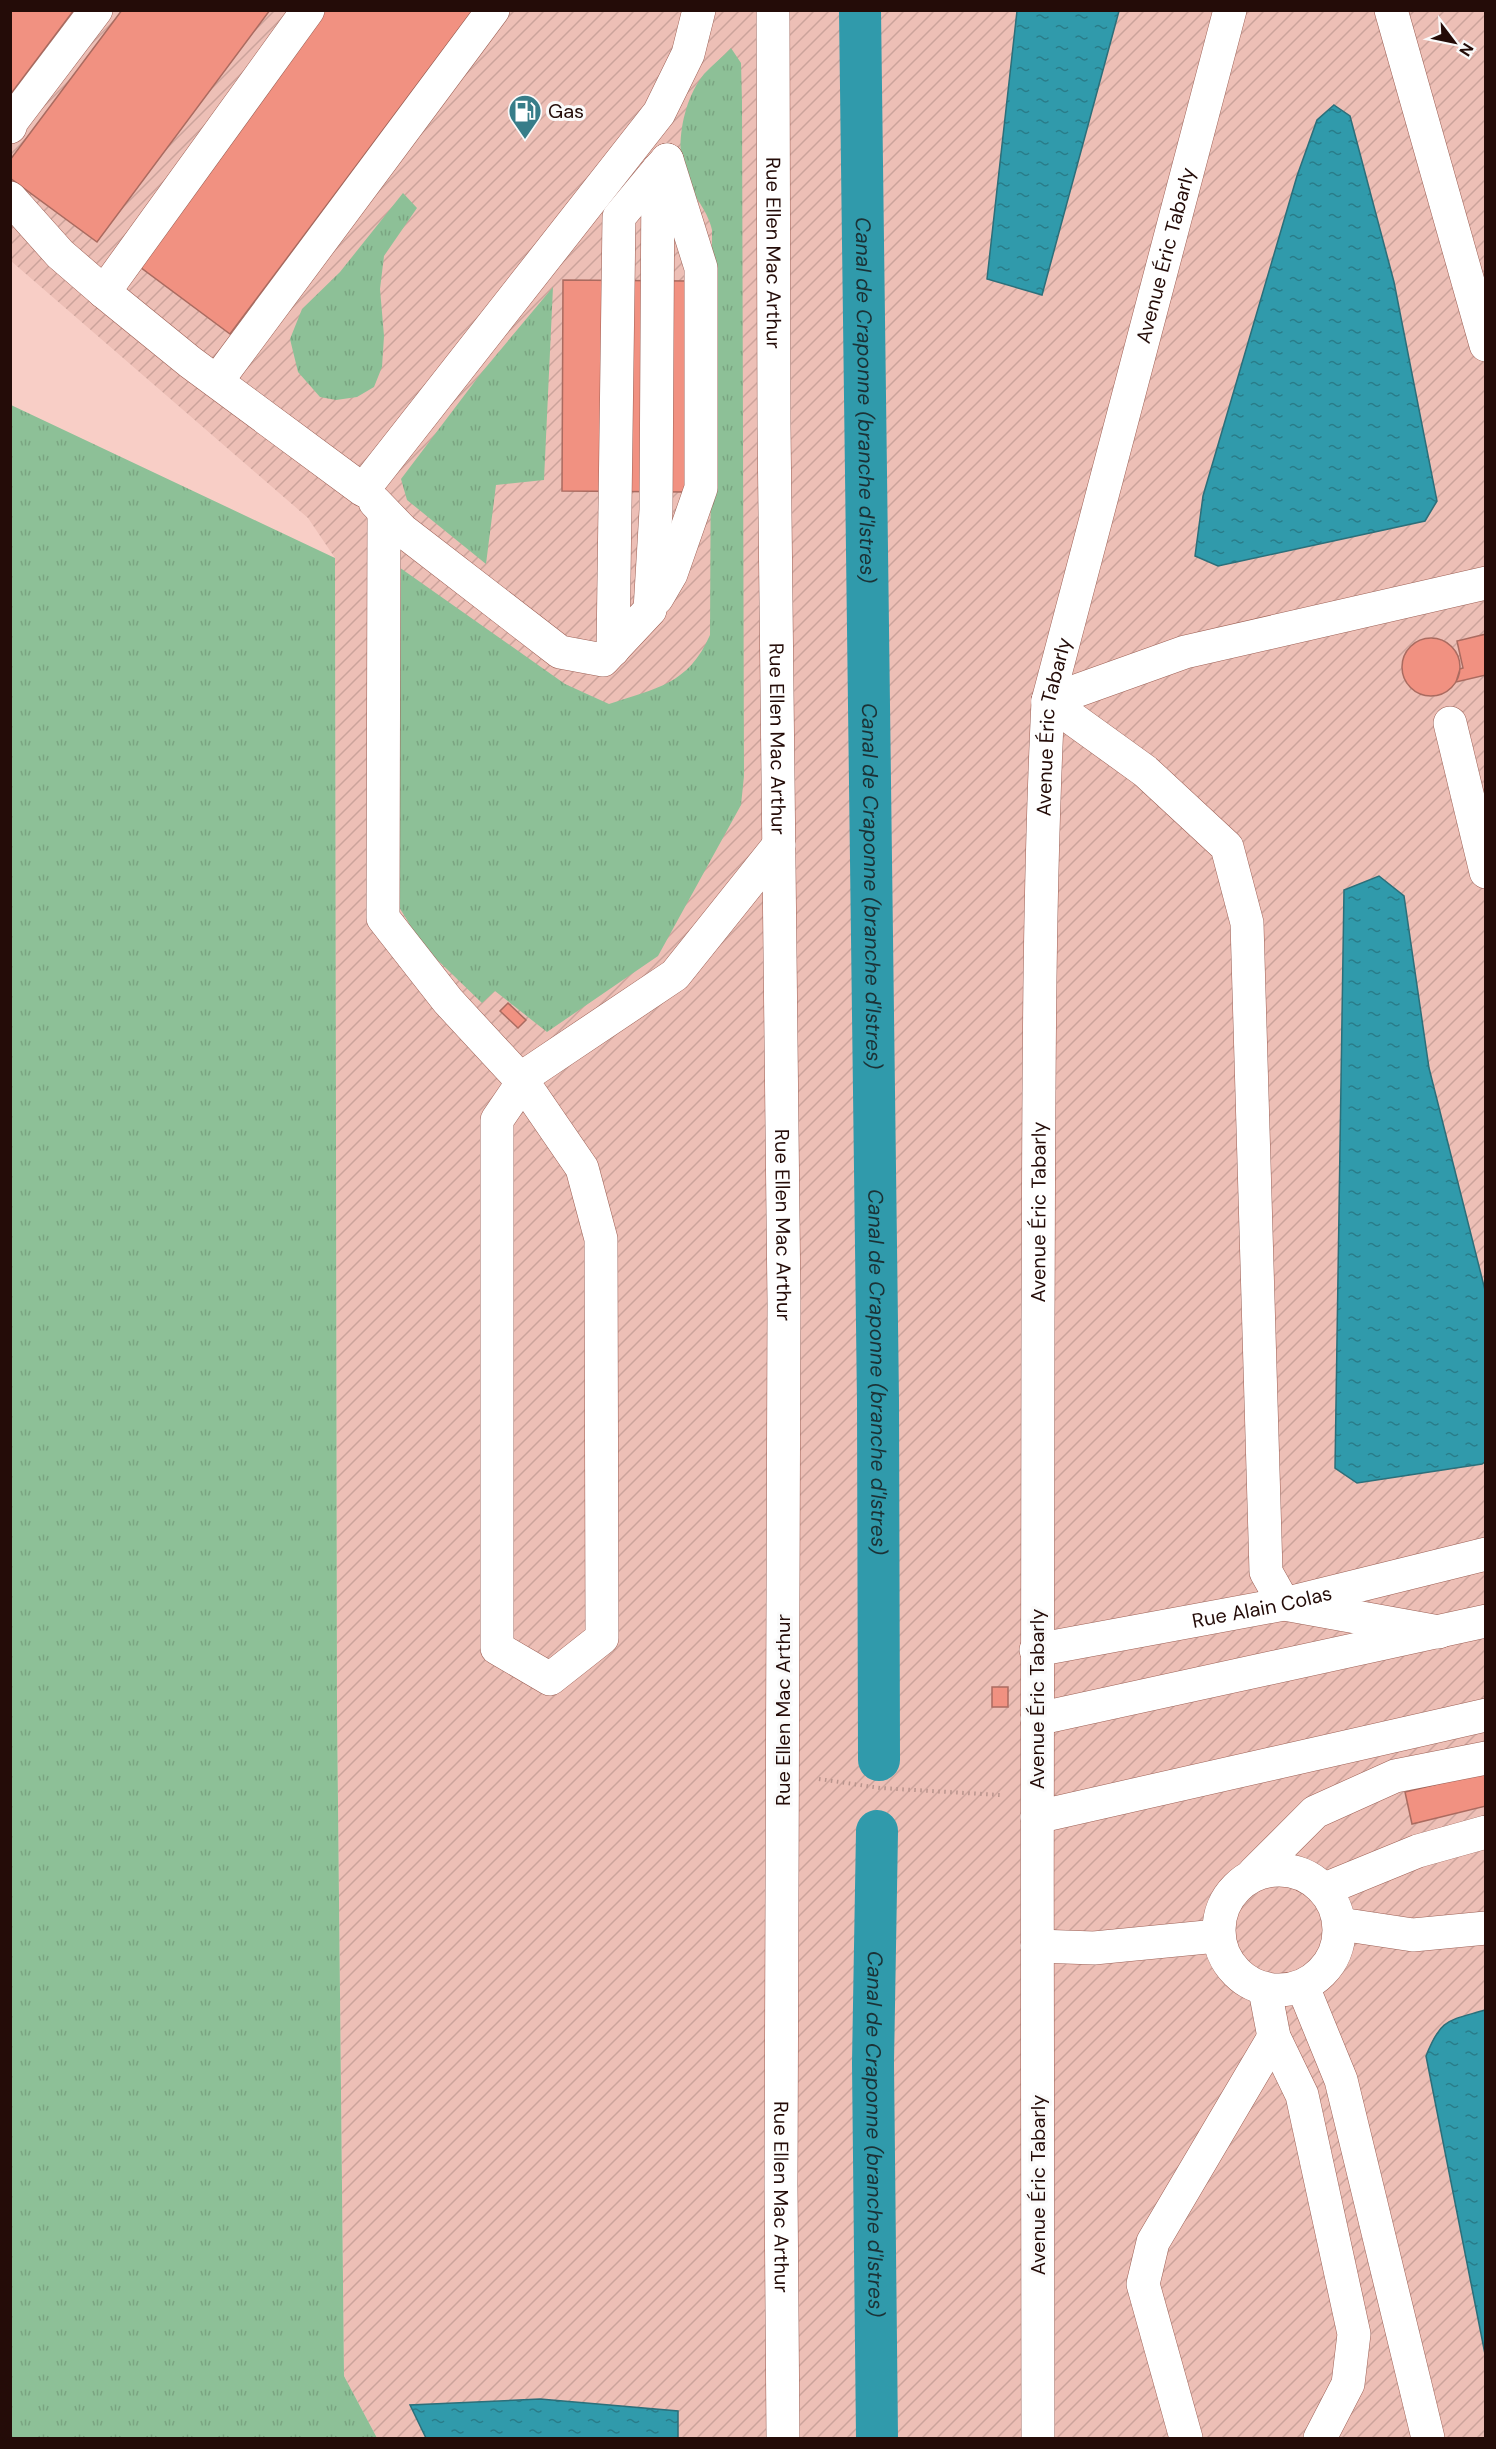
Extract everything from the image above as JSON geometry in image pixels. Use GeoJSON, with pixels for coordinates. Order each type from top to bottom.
{"type":"FeatureCollection","features":[{"type":"Feature","properties":{"kind":"street"},"geometry":{"type":"LineString","coordinates":[[10,128],[12,121],[96,10]]}},
{"type":"Feature","properties":{"kind":"street"},"geometry":{"type":"LineString","coordinates":[[104,292],[308,10]]}},
{"type":"Feature","properties":{"kind":"street"},"geometry":{"type":"LineString","coordinates":[[217,381],[493,10]]}},
{"type":"Feature","properties":{"kind":"street"},"geometry":{"type":"LineString","coordinates":[[699,10],[688,54],[659,113],[373,501],[383,918],[447,1001],[523,1082],[582,1168],[601,1239],[602,1638],[550,1679],[497,1648],[497,1120],[523,1082],[529,1073],[675,975],[779,844]]}},
{"type":"Feature","properties":{"kind":"street","name":"Rue Ellen Mac Arthur"},"geometry":{"type":"LineString","coordinates":[[773,10],[774,414],[784,1303],[781,2185],[783,2439]]}},
{"type":"Feature","properties":{"kind":"street","name":"Avenue Éric Tabarly"},"geometry":{"type":"LineString","coordinates":[[1038,2439],[1036,1650],[1040,1014],[1043,802],[1048,701],[1230,10]]}},
{"type":"Feature","properties":{"kind":"street"},"geometry":{"type":"LineString","coordinates":[[1391,10],[1485,345]]}},
{"type":"Feature","properties":{"kind":"street"},"geometry":{"type":"LineString","coordinates":[[650,610],[656,510],[663,144],[659,113]]}},
{"type":"Feature","properties":{"kind":"street"},"geometry":{"type":"LineString","coordinates":[[10,198],[60,255],[217,381],[373,501],[402,530],[561,652],[603,660],[650,610],[671,574],[701,488],[701,268],[662,165]]}},
{"type":"Feature","properties":{"kind":"street"},"geometry":{"type":"LineString","coordinates":[[613,650],[619,217],[662,165]]}},
{"type":"Feature","properties":{"kind":"street"},"geometry":{"type":"LineString","coordinates":[[1048,701],[1185,652],[1485,583]]}},
{"type":"Feature","properties":{"kind":"street"},"geometry":{"type":"LineString","coordinates":[[1048,701],[1145,771],[1227,847],[1247,923],[1266,1572],[1284,1604],[1439,1632]]}},
{"type":"Feature","properties":{"kind":"street"},"geometry":{"type":"LineString","coordinates":[[1450,723],[1485,872]]}},
{"type":"Feature","properties":{"kind":"street","name":"Rue Alain Colas"},"geometry":{"type":"LineString","coordinates":[[1036,1650],[1284,1604],[1485,1554]]}},
{"type":"Feature","properties":{"kind":"street"},"geometry":{"type":"LineString","coordinates":[[1037,1719],[1485,1621]]}},
{"type":"Feature","properties":{"kind":"street"},"geometry":{"type":"LineString","coordinates":[[1037,1805],[1485,1715]]}},
{"type":"Feature","properties":{"kind":"street"},"geometry":{"type":"LineString","coordinates":[[1254,1873],[1292,1869],[1325,1889],[1340,1924],[1332,1961],[1303,1986],[1265,1990],[1233,1971],[1217,1936],[1226,1899],[1315,1812],[1395,1776],[1485,1758]]}},
{"type":"Feature","properties":{"kind":"street"},"geometry":{"type":"LineString","coordinates":[[1325,1889],[1418,1851],[1485,1832]]}},
{"type":"Feature","properties":{"kind":"street"},"geometry":{"type":"LineString","coordinates":[[1340,1924],[1413,1935],[1485,1929]]}},
{"type":"Feature","properties":{"kind":"street"},"geometry":{"type":"LineString","coordinates":[[1037,1946],[1094,1948],[1217,1936]]}},
{"type":"Feature","properties":{"kind":"street"},"geometry":{"type":"LineString","coordinates":[[1303,1986],[1341,2080],[1428,2439]]}},
{"type":"Feature","properties":{"kind":"street"},"geometry":{"type":"LineString","coordinates":[[1265,1990],[1274,2037],[1302,2095],[1354,2334],[1348,2384],[1320,2439]]}},
{"type":"Feature","properties":{"kind":"street"},"geometry":{"type":"LineString","coordinates":[[1186,2439],[1143,2284],[1153,2242],[1274,2037]]}},
{"type":"Feature","properties":{"kind":"path"},"geometry":{"type":"LineString","coordinates":[[782,1774],[880,1788],[1011,1795],[1037,1805]]}},
{"type":"Feature","properties":{"kind":"shaded area"},"geometry":{"type":"Polygon","coordinates":[[[11,11],[1485,11],[1485,2438],[377,2438],[344,2376],[337,1709],[335,558],[308,518],[11,261],[11,11]]]}},
{"type":"Feature","properties":{"kind":"green space"},"geometry":{"type":"Polygon","coordinates":[[[731,48],[741,63],[742,102],[744,776],[741,805],[658,956],[547,1032],[495,991],[482,1003],[423,946],[399,907],[396,565],[565,684],[609,704],[669,682],[692,665],[701,652],[710,635],[712,230],[683,172],[681,134],[691,95],[697,84],[731,48]]]}},
{"type":"Feature","properties":{"kind":"green space"},"geometry":{"type":"Polygon","coordinates":[[[403,193],[417,208],[384,256],[380,289],[384,336],[382,367],[374,387],[357,397],[336,400],[320,397],[298,372],[290,339],[302,309],[340,272],[403,193]]]}},
{"type":"Feature","properties":{"kind":"green space"},"geometry":{"type":"Polygon","coordinates":[[[553,287],[544,480],[496,485],[486,564],[407,500],[401,479],[482,372],[553,287]]]}},
{"type":"Feature","properties":{"kind":"green space"},"geometry":{"type":"Polygon","coordinates":[[[11,405],[335,558],[337,1709],[344,2376],[377,2438],[11,2438],[11,405]]]}},
{"type":"Feature","properties":{"kind":"water"},"geometry":{"type":"Polygon","coordinates":[[[1017,11],[1119,11],[1042,295],[987,279],[1017,11]]]}},
{"type":"Feature","properties":{"kind":"water"},"geometry":{"type":"Polygon","coordinates":[[[1334,105],[1350,116],[1394,282],[1437,501],[1425,521],[1218,566],[1195,556],[1203,496],[1297,176],[1317,120],[1334,105]]]}},
{"type":"Feature","properties":{"kind":"water"},"geometry":{"type":"Polygon","coordinates":[[[1379,876],[1404,896],[1429,1068],[1485,1290],[1486,1461],[1482,1464],[1357,1483],[1335,1468],[1344,890],[1379,876]]]}},
{"type":"Feature","properties":{"kind":"water"},"geometry":{"type":"Polygon","coordinates":[[[1486,2010],[1485,2354],[1426,2056],[1436,2034],[1447,2023],[1462,2016],[1486,2010]]]}},
{"type":"Feature","properties":{"kind":"water"},"geometry":{"type":"Polygon","coordinates":[[[540,2399],[678,2411],[678,2438],[426,2438],[410,2405],[540,2399]]]}},
{"type":"Feature","properties":{"kind":"building"},"geometry":{"type":"Polygon","coordinates":[[[10,10],[74,10],[10,95],[10,10]]]}},
{"type":"Feature","properties":{"kind":"building"},"geometry":{"type":"Polygon","coordinates":[[[122,10],[270,10],[97,242],[10,178],[10,160],[122,10]]]}},
{"type":"Feature","properties":{"kind":"building"},"geometry":{"type":"Polygon","coordinates":[[[325,10],[473,10],[230,334],[136,264],[325,10]]]}},
{"type":"Feature","properties":{"kind":"building"},"geometry":{"type":"Polygon","coordinates":[[[563,280],[687,281],[686,492],[562,491],[563,280]]]}},
{"type":"Feature","properties":{"kind":"building"},"geometry":{"type":"Polygon","coordinates":[[[1486,634],[1486,675],[1456,682],[1460,669],[1463,668],[1457,641],[1486,634]]]}},
{"type":"Feature","properties":{"kind":"building"},"geometry":{"type":"Polygon","coordinates":[[[1431,638],[1447,643],[1455,651],[1460,667],[1455,683],[1447,691],[1431,696],[1415,691],[1407,683],[1402,667],[1407,651],[1415,643],[1431,638]]]}},
{"type":"Feature","properties":{"kind":"building"},"geometry":{"type":"Polygon","coordinates":[[[508,1003],[526,1020],[518,1028],[500,1011],[508,1003]]]}},
{"type":"Feature","properties":{"kind":"building"},"geometry":{"type":"Polygon","coordinates":[[[992,1687],[1008,1687],[1008,1707],[992,1707],[992,1687]]]}},
{"type":"Feature","properties":{"kind":"building"},"geometry":{"type":"Polygon","coordinates":[[[1486,1772],[1486,1806],[1412,1824],[1405,1792],[1486,1772]]]}},
{"type":"Feature","properties":{"kind":"waterway","name":"Canal de Craponne (branche d'Istres)"},"geometry":{"type":"LineString","coordinates":[[860,10],[878,1401],[879,1760]]}},
{"type":"Feature","properties":{"kind":"waterway","name":"Canal de Craponne (branche d'Istres)"},"geometry":{"type":"LineString","coordinates":[[877,1831],[873,2063],[877,2438]]}},
{"type":"Feature","properties":{"kind":"place","name":"Gas"},"geometry":{"type":"Point","coordinates":[525,140]}}]}
